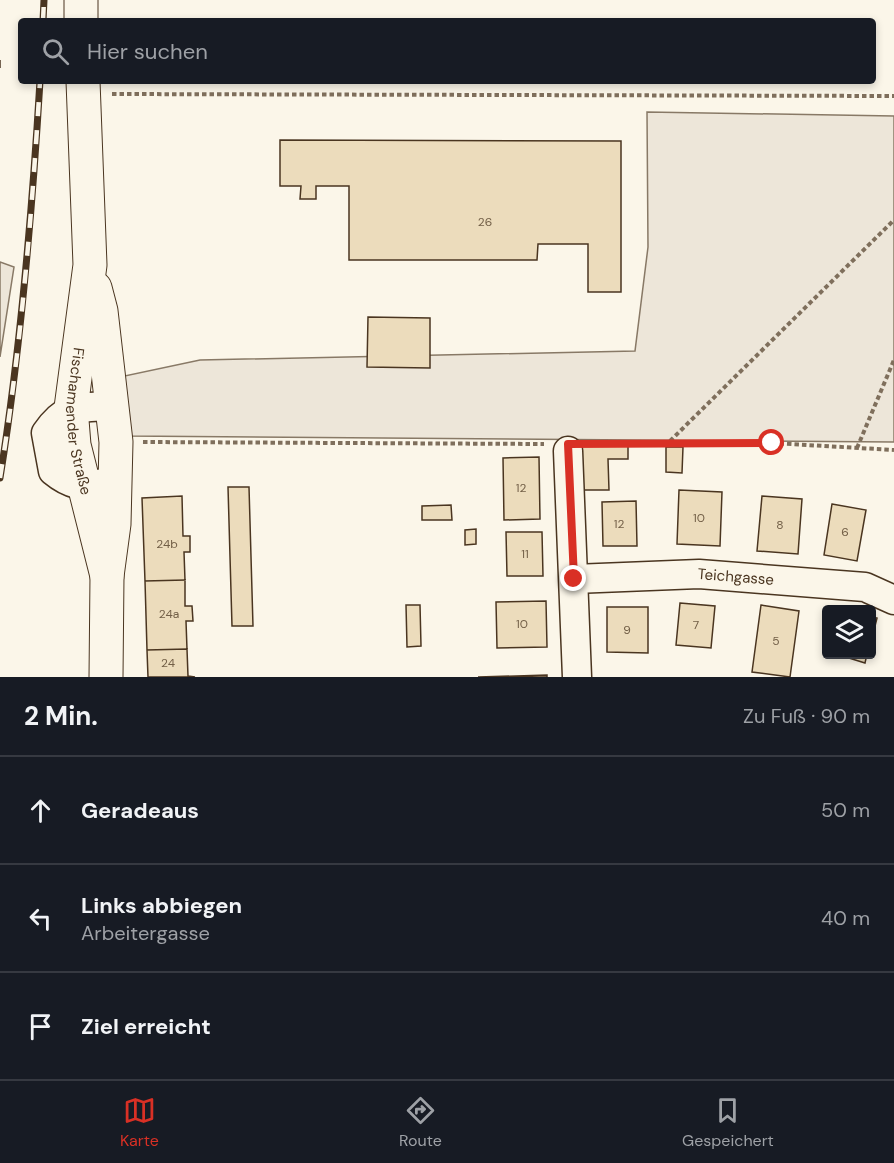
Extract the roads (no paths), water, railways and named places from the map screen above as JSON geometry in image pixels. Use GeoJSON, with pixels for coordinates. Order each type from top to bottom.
{"type":"FeatureCollection","features":[{"type":"Feature","properties":{"kind":"main road"},"geometry":{"type":"LineString","coordinates":[[81,0],[81,18]]}},
{"type":"Feature","properties":{"kind":"main road","name":"Fischamender Straße"},"geometry":{"type":"LineString","coordinates":[[83,87],[90,265],[71,408],[74,445],[99,484]]}},
{"type":"Feature","properties":{"kind":"main road","name":"Fischamender Straße"},"geometry":{"type":"LineString","coordinates":[[90,265],[101,310],[116,442],[99,484],[107,576],[106,677]]}},
{"type":"Feature","properties":{"kind":"street"},"geometry":{"type":"LineString","coordinates":[[71,408],[112,406]]}},
{"type":"Feature","properties":{"kind":"street"},"geometry":{"type":"LineString","coordinates":[[568,447],[577,677]]}},
{"type":"Feature","properties":{"kind":"street","name":"Teichgasse"},"geometry":{"type":"LineString","coordinates":[[574,579],[699,573],[865,587],[894,600]]}},
{"type":"Feature","properties":{"kind":"railway"},"geometry":{"type":"LineString","coordinates":[[43,18],[44,0]]}},
{"type":"Feature","properties":{"kind":"railway"},"geometry":{"type":"LineString","coordinates":[[0,478],[25,280],[40,84]]}}]}
